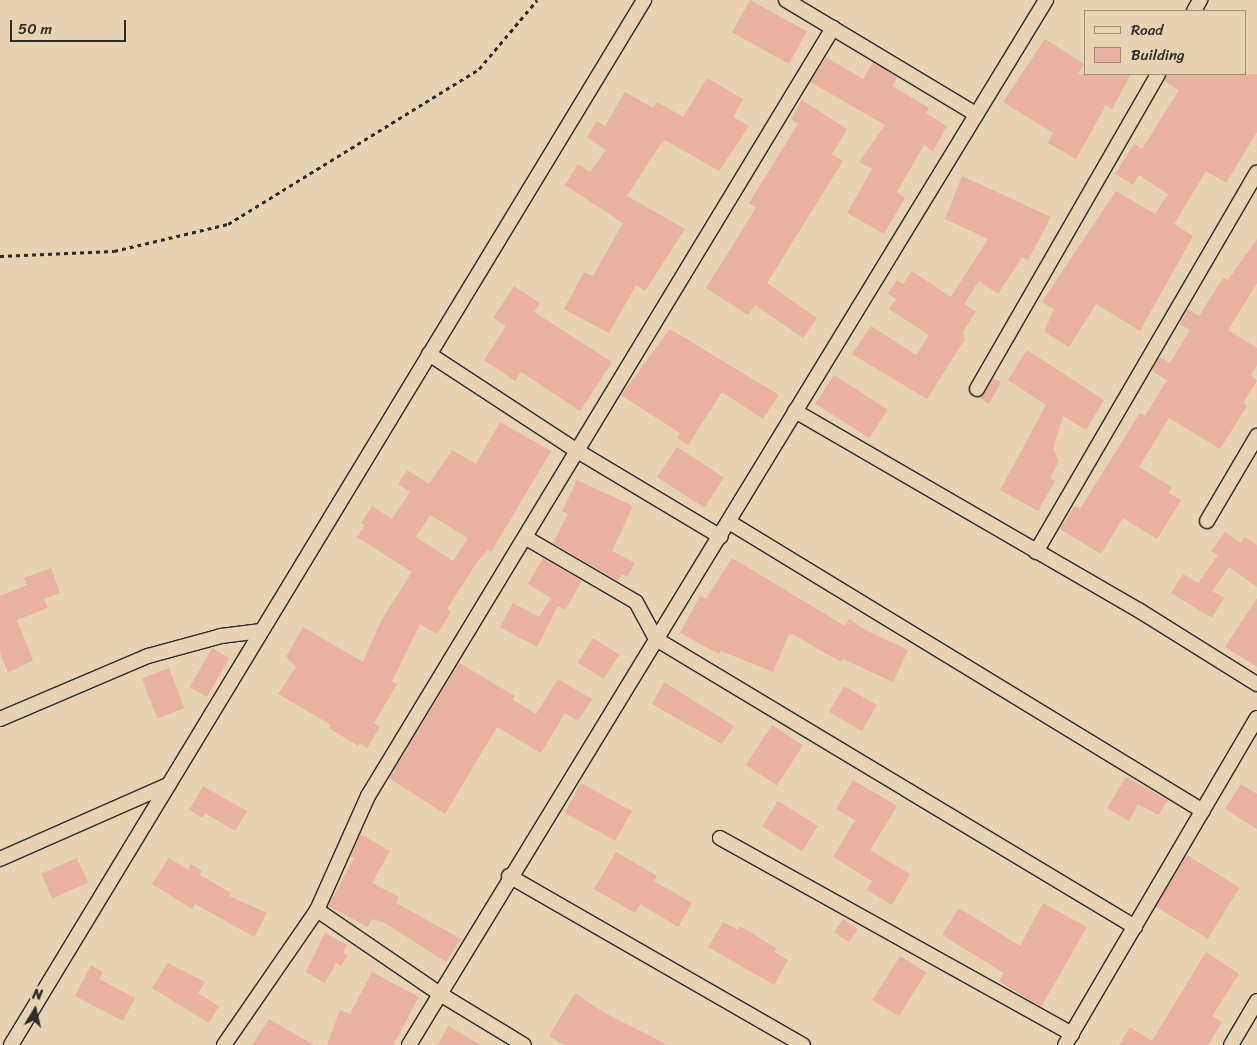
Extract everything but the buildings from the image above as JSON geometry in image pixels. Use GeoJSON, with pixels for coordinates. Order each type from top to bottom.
{"type":"FeatureCollection","features":[{"type":"Feature","properties":{"kind":"street"},"geometry":{"type":"LineString","coordinates":[[11,1045],[644,0]]}},
{"type":"Feature","properties":{"kind":"street"},"geometry":{"type":"LineString","coordinates":[[786,0],[976,114]]}},
{"type":"Feature","properties":{"kind":"street"},"geometry":{"type":"LineString","coordinates":[[409,1045],[510,876],[721,537],[976,114],[1040,2]]}},
{"type":"Feature","properties":{"kind":"street"},"geometry":{"type":"LineString","coordinates":[[224,1045],[317,910],[368,796],[528,539],[833,28]]}},
{"type":"Feature","properties":{"kind":"street"},"geometry":{"type":"LineString","coordinates":[[977,389],[1157,75]]}},
{"type":"Feature","properties":{"kind":"street"},"geometry":{"type":"LineString","coordinates":[[1036,552],[1257,173]]}},
{"type":"Feature","properties":{"kind":"street"},"geometry":{"type":"LineString","coordinates":[[429,354],[579,452],[721,537]]}},
{"type":"Feature","properties":{"kind":"street"},"geometry":{"type":"LineString","coordinates":[[796,411],[1257,684]]}},
{"type":"Feature","properties":{"kind":"street"},"geometry":{"type":"LineString","coordinates":[[1207,521],[1257,436]]}},
{"type":"Feature","properties":{"kind":"street"},"geometry":{"type":"LineString","coordinates":[[729,522],[1203,811]]}},
{"type":"Feature","properties":{"kind":"street"},"geometry":{"type":"LineString","coordinates":[[528,539],[636,602],[656,639],[1135,927]]}},
{"type":"Feature","properties":{"kind":"street"},"geometry":{"type":"LineString","coordinates":[[0,719],[148,656],[221,636],[261,631]]}},
{"type":"Feature","properties":{"kind":"street"},"geometry":{"type":"LineString","coordinates":[[720,838],[1068,1039],[1257,718]]}},
{"type":"Feature","properties":{"kind":"street"},"geometry":{"type":"LineString","coordinates":[[0,859],[168,785]]}},
{"type":"Feature","properties":{"kind":"street"},"geometry":{"type":"LineString","coordinates":[[510,876],[804,1045]]}},
{"type":"Feature","properties":{"kind":"street"},"geometry":{"type":"LineString","coordinates":[[317,910],[440,994],[524,1045]]}},
{"type":"Feature","properties":{"kind":"street"},"geometry":{"type":"LineString","coordinates":[[1231,1045],[1257,1001]]}},
{"type":"Feature","properties":{"kind":"path"},"geometry":{"type":"LineString","coordinates":[[0,256],[114,251],[228,224],[479,70],[537,0]]}}]}
